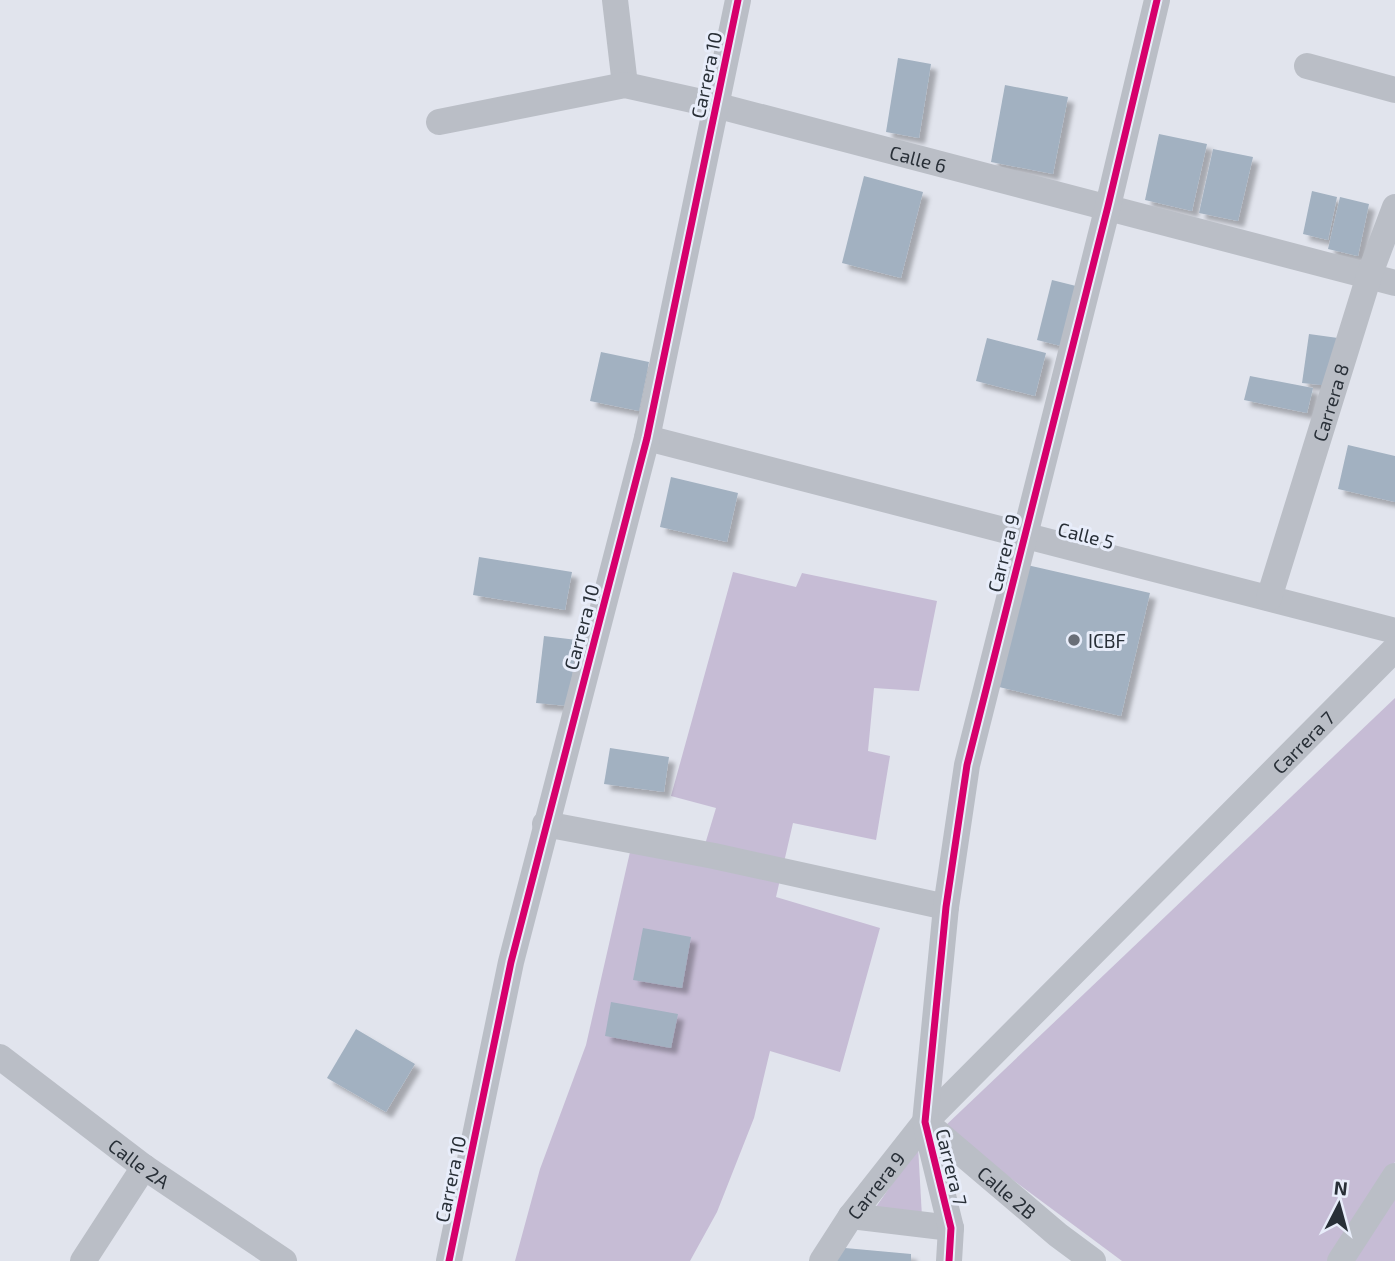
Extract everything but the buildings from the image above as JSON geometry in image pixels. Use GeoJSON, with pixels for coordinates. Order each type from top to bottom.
{"type":"FeatureCollection","features":[{"type":"Feature","properties":{"kind":"street"},"geometry":{"type":"LineString","coordinates":[[615,0],[625,85]]}},
{"type":"Feature","properties":{"kind":"street","name":"Carrera 10"},"geometry":{"type":"LineString","coordinates":[[449,1261],[508,975],[647,438],[738,0]]}},
{"type":"Feature","properties":{"kind":"street","name":"Carrera 9"},"geometry":{"type":"LineString","coordinates":[[822,1261],[851,1216],[925,1122],[946,907],[967,765],[1157,0]]}},
{"type":"Feature","properties":{"kind":"street"},"geometry":{"type":"LineString","coordinates":[[1307,66],[1395,90]]}},
{"type":"Feature","properties":{"kind":"street","name":"Calle 6"},"geometry":{"type":"LineString","coordinates":[[439,122],[625,85],[715,105],[1108,206],[1395,283]]}},
{"type":"Feature","properties":{"kind":"street","name":"Carrera 8"},"geometry":{"type":"LineString","coordinates":[[1269,598],[1369,276],[1395,207]]}},
{"type":"Feature","properties":{"kind":"street","name":"Calle 5"},"geometry":{"type":"LineString","coordinates":[[647,438],[1395,631]]}},
{"type":"Feature","properties":{"kind":"street","name":"Carrera 7"},"geometry":{"type":"LineString","coordinates":[[949,1261],[951,1228],[925,1122],[1395,649]]}},
{"type":"Feature","properties":{"kind":"street"},"geometry":{"type":"LineString","coordinates":[[545,824],[714,856],[946,907]]}},
{"type":"Feature","properties":{"kind":"street","name":"Calle 2A"},"geometry":{"type":"LineString","coordinates":[[0,1057],[145,1167],[284,1261]]}},
{"type":"Feature","properties":{"kind":"street","name":"Calle 2B"},"geometry":{"type":"LineString","coordinates":[[925,1122],[1058,1235],[1093,1261]]}},
{"type":"Feature","properties":{"kind":"street"},"geometry":{"type":"LineString","coordinates":[[83,1261],[145,1167]]}},
{"type":"Feature","properties":{"kind":"street"},"geometry":{"type":"LineString","coordinates":[[1340,1261],[1395,1176]]}},
{"type":"Feature","properties":{"kind":"street"},"geometry":{"type":"LineString","coordinates":[[851,1216],[951,1228]]}},
{"type":"Feature","properties":{"kind":"shaded area"},"geometry":{"type":"Polygon","coordinates":[[[733,572],[796,587],[802,573],[937,601],[919,691],[874,688],[868,751],[890,756],[876,840],[793,823],[776,897],[880,928],[840,1072],[770,1051],[754,1118],[717,1212],[690,1261],[515,1261],[540,1169],[586,1045],[630,852],[700,861],[716,808],[671,796],[733,572]]]}},
{"type":"Feature","properties":{"kind":"shaded area"},"geometry":{"type":"Polygon","coordinates":[[[1395,698],[1395,1162],[1331,1261],[1122,1261],[943,1128],[1395,698]]]}},
{"type":"Feature","properties":{"kind":"shaded area"},"geometry":{"type":"Polygon","coordinates":[[[918,1146],[922,1217],[874,1210],[918,1146]]]}},
{"type":"Feature","properties":{"kind":"shaded area"},"geometry":{"type":"Polygon","coordinates":[[[1395,1192],[1395,1261],[1350,1261],[1395,1192]]]}},
{"type":"Feature","properties":{"kind":"cycle path"},"geometry":{"type":"LineString","coordinates":[[449,1261],[511,962],[647,438],[738,0]]}},
{"type":"Feature","properties":{"kind":"cycle path"},"geometry":{"type":"LineString","coordinates":[[949,1261],[951,1228],[925,1122],[946,907],[967,765],[1157,0]]}},
{"type":"Feature","properties":{"kind":"place","name":"ICBF"},"geometry":{"type":"Point","coordinates":[1074,640]}}]}
